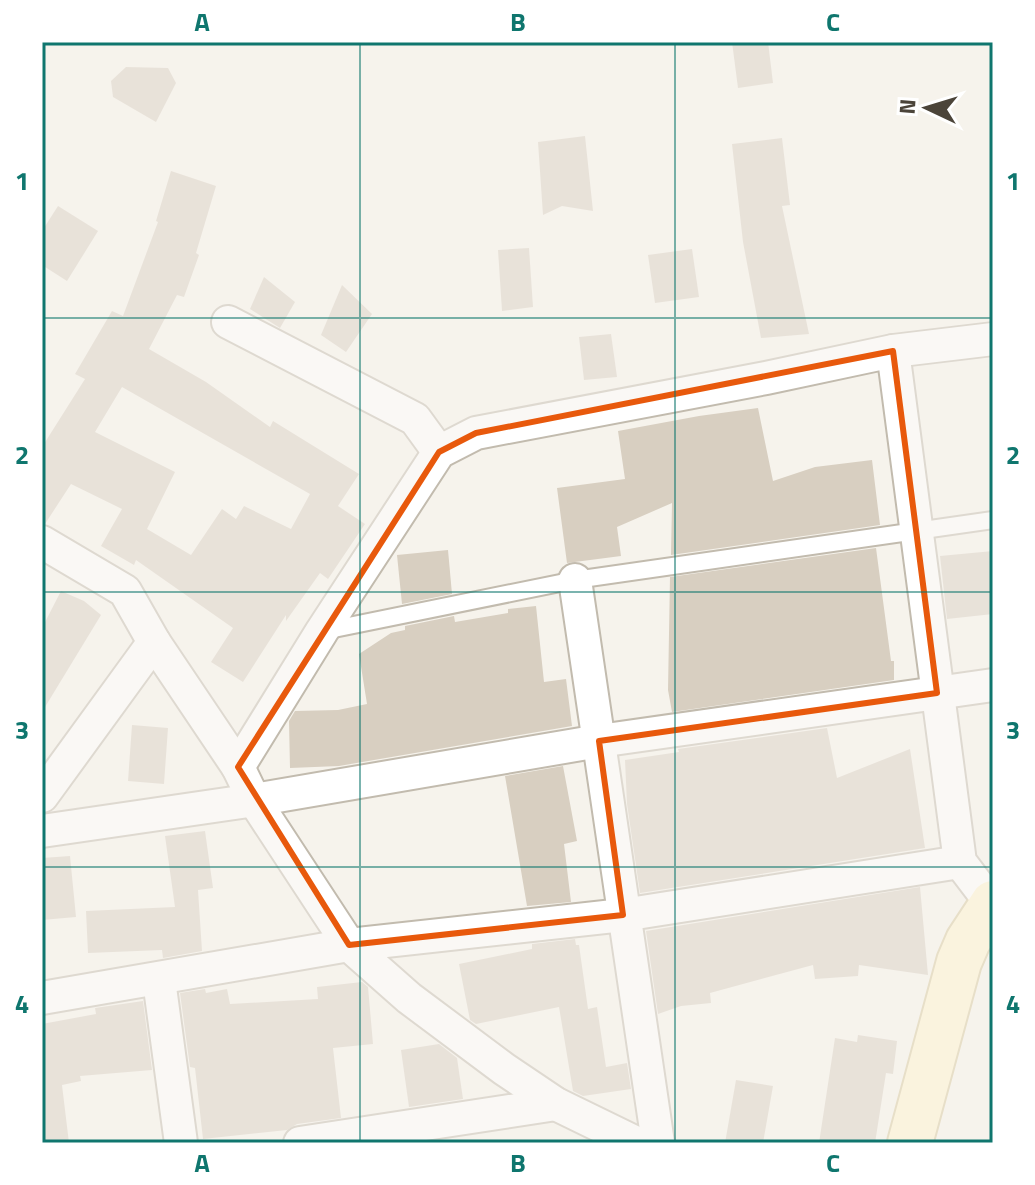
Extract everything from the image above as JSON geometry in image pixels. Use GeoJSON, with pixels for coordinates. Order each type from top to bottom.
{"type":"FeatureCollection","features":[{"type":"Feature","properties":{"kind":"street"},"geometry":{"type":"LineString","coordinates":[[228,322],[415,419],[439,452]]}},
{"type":"Feature","properties":{"kind":"street"},"geometry":{"type":"LineString","coordinates":[[238,767],[439,452],[476,433],[893,351],[993,339]]}},
{"type":"Feature","properties":{"kind":"street"},"geometry":{"type":"LineString","coordinates":[[893,351],[960,862],[993,904],[968,941],[959,962],[910,1143]]}},
{"type":"Feature","properties":{"kind":"street"},"geometry":{"type":"LineString","coordinates":[[42,542],[125,591],[154,642],[238,767],[254,800],[349,945],[409,998],[556,1104],[636,1143]]}},
{"type":"Feature","properties":{"kind":"street"},"geometry":{"type":"LineString","coordinates":[[575,580],[658,1143]]}},
{"type":"Feature","properties":{"kind":"street"},"geometry":{"type":"LineString","coordinates":[[42,796],[154,642]]}},
{"type":"Feature","properties":{"kind":"street"},"geometry":{"type":"LineString","coordinates":[[42,831],[254,800],[599,741],[993,685]]}},
{"type":"Feature","properties":{"kind":"street"},"geometry":{"type":"LineString","coordinates":[[42,998],[349,945],[623,915],[960,862]]}},
{"type":"Feature","properties":{"kind":"street"},"geometry":{"type":"LineString","coordinates":[[159,980],[181,1143]]}},
{"type":"Feature","properties":{"kind":"street"},"geometry":{"type":"LineString","coordinates":[[300,1143],[556,1104]]}},
{"type":"Feature","properties":{"kind":"lane"},"geometry":{"type":"LineString","coordinates":[[322,631],[575,580],[993,520]]}},
{"type":"Feature","properties":{"kind":"highlighted area"},"geometry":{"type":"Polygon","coordinates":[[[893,351],[937,693],[599,741],[623,915],[349,945],[238,767],[439,452],[476,433],[893,351]]]}},
{"type":"Feature","properties":{"kind":"building"},"geometry":{"type":"Polygon","coordinates":[[[732,42],[768,42],[773,83],[738,88],[732,42]]]}},
{"type":"Feature","properties":{"kind":"building"},"geometry":{"type":"Polygon","coordinates":[[[126,67],[168,68],[176,83],[156,122],[113,97],[111,81],[126,67]]]}},
{"type":"Feature","properties":{"kind":"building"},"geometry":{"type":"Polygon","coordinates":[[[585,136],[593,211],[562,206],[543,215],[538,142],[585,136]]]}},
{"type":"Feature","properties":{"kind":"building"},"geometry":{"type":"Polygon","coordinates":[[[782,138],[790,205],[782,206],[809,334],[761,338],[743,242],[732,144],[782,138]]]}},
{"type":"Feature","properties":{"kind":"building"},"geometry":{"type":"Polygon","coordinates":[[[171,171],[216,186],[196,253],[199,255],[184,297],[177,295],[149,349],[206,382],[270,427],[273,421],[359,474],[338,506],[365,524],[328,579],[320,573],[286,621],[286,615],[243,682],[211,662],[233,628],[136,560],[134,565],[101,546],[122,509],[71,484],[45,524],[42,523],[42,447],[85,379],[75,374],[112,311],[123,316],[171,171]],[[122,387],[95,432],[175,472],[147,529],[191,555],[222,509],[236,519],[244,506],[291,529],[310,494],[122,387]]]}},
{"type":"Feature","properties":{"kind":"building"},"geometry":{"type":"Polygon","coordinates":[[[58,206],[98,231],[67,281],[42,265],[42,231],[58,206]]]}},
{"type":"Feature","properties":{"kind":"building"},"geometry":{"type":"Polygon","coordinates":[[[529,248],[533,307],[502,311],[498,250],[529,248]]]}},
{"type":"Feature","properties":{"kind":"building"},"geometry":{"type":"Polygon","coordinates":[[[692,249],[699,297],[655,303],[648,255],[692,249]]]}},
{"type":"Feature","properties":{"kind":"building"},"geometry":{"type":"Polygon","coordinates":[[[264,277],[295,302],[280,328],[250,309],[264,277]]]}},
{"type":"Feature","properties":{"kind":"building"},"geometry":{"type":"Polygon","coordinates":[[[342,285],[372,314],[346,352],[321,335],[342,285]]]}},
{"type":"Feature","properties":{"kind":"building"},"geometry":{"type":"Polygon","coordinates":[[[611,334],[617,377],[584,380],[579,337],[611,334]]]}},
{"type":"Feature","properties":{"kind":"building"},"geometry":{"type":"Polygon","coordinates":[[[758,408],[773,481],[815,467],[872,460],[880,525],[671,555],[672,503],[617,527],[621,556],[567,563],[557,488],[625,479],[618,431],[758,408]]]}},
{"type":"Feature","properties":{"kind":"building"},"geometry":{"type":"Polygon","coordinates":[[[876,548],[891,661],[894,661],[894,680],[672,712],[668,690],[670,577],[876,548]]]}},
{"type":"Feature","properties":{"kind":"building"},"geometry":{"type":"Polygon","coordinates":[[[448,550],[452,594],[402,604],[397,555],[448,550]]]}},
{"type":"Feature","properties":{"kind":"building"},"geometry":{"type":"Polygon","coordinates":[[[993,551],[993,614],[947,619],[940,556],[993,551]]]}},
{"type":"Feature","properties":{"kind":"building"},"geometry":{"type":"Polygon","coordinates":[[[61,591],[84,601],[101,615],[42,712],[42,628],[61,591]]]}},
{"type":"Feature","properties":{"kind":"building"},"geometry":{"type":"Polygon","coordinates":[[[536,606],[544,682],[566,679],[572,726],[339,766],[290,768],[289,721],[295,711],[338,710],[367,704],[359,654],[391,633],[405,630],[405,626],[454,616],[455,622],[508,613],[508,609],[536,606]]]}},
{"type":"Feature","properties":{"kind":"building"},"geometry":{"type":"Polygon","coordinates":[[[132,725],[168,728],[164,784],[128,781],[132,725]]]}},
{"type":"Feature","properties":{"kind":"building"},"geometry":{"type":"Polygon","coordinates":[[[827,728],[837,778],[910,749],[925,848],[640,893],[627,804],[625,760],[679,752],[678,749],[827,728]]]}},
{"type":"Feature","properties":{"kind":"building"},"geometry":{"type":"Polygon","coordinates":[[[563,766],[577,841],[564,844],[571,902],[527,906],[505,776],[563,766]]]}},
{"type":"Feature","properties":{"kind":"building"},"geometry":{"type":"Polygon","coordinates":[[[205,831],[213,888],[198,890],[202,951],[163,958],[162,950],[88,953],[86,911],[175,907],[165,836],[205,831]]]}},
{"type":"Feature","properties":{"kind":"building"},"geometry":{"type":"Polygon","coordinates":[[[70,856],[76,917],[42,920],[42,858],[70,856]]]}},
{"type":"Feature","properties":{"kind":"building"},"geometry":{"type":"Polygon","coordinates":[[[920,887],[928,975],[859,965],[858,976],[815,979],[813,965],[710,993],[711,1003],[681,1006],[658,1014],[646,931],[920,887]]]}},
{"type":"Feature","properties":{"kind":"building"},"geometry":{"type":"Polygon","coordinates":[[[575,939],[576,945],[579,945],[588,1009],[597,1007],[606,1067],[627,1063],[631,1089],[583,1096],[573,1091],[559,1007],[476,1024],[470,1020],[459,964],[532,949],[532,944],[575,939]]]}},
{"type":"Feature","properties":{"kind":"building"},"geometry":{"type":"Polygon","coordinates":[[[362,982],[368,987],[373,1044],[333,1048],[341,1118],[297,1124],[287,1130],[203,1139],[195,1068],[190,1067],[180,993],[227,989],[230,1004],[318,999],[317,987],[362,982]]]}},
{"type":"Feature","properties":{"kind":"building"},"geometry":{"type":"Polygon","coordinates":[[[143,1001],[152,1070],[80,1076],[81,1081],[62,1085],[69,1143],[42,1143],[42,1024],[96,1014],[95,1008],[143,1001]]]}},
{"type":"Feature","properties":{"kind":"building"},"geometry":{"type":"Polygon","coordinates":[[[858,1035],[897,1041],[893,1074],[886,1073],[875,1143],[819,1143],[835,1038],[857,1042],[858,1035]]]}},
{"type":"Feature","properties":{"kind":"building"},"geometry":{"type":"Polygon","coordinates":[[[439,1044],[457,1058],[463,1099],[409,1107],[401,1050],[439,1044]]]}},
{"type":"Feature","properties":{"kind":"building"},"geometry":{"type":"Polygon","coordinates":[[[736,1080],[773,1086],[763,1143],[725,1143],[736,1080]]]}}]}
